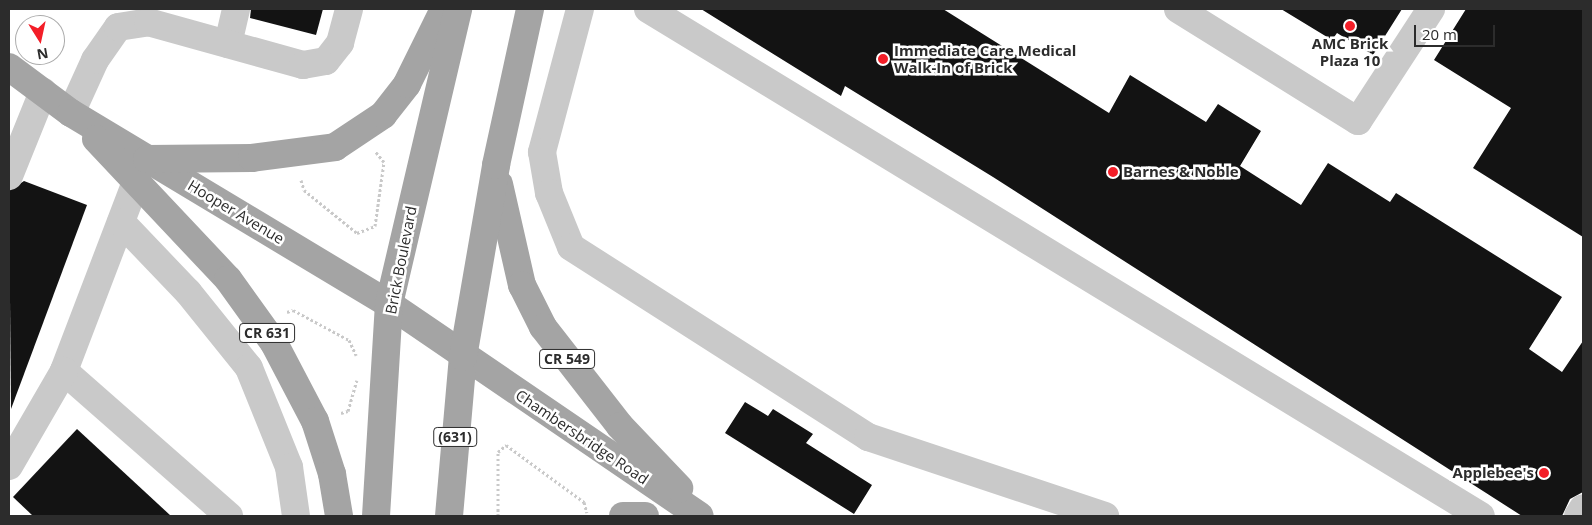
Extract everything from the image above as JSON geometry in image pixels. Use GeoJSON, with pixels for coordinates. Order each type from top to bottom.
{"type":"FeatureCollection","features":[{"type":"Feature","properties":{"kind":"main road"},"geometry":{"type":"LineString","coordinates":[[142,171],[335,147],[389,108],[407,84],[444,9]]}},
{"type":"Feature","properties":{"kind":"main road","name":"Brick Boulevard"},"geometry":{"type":"LineString","coordinates":[[376,516],[389,304],[458,9]]}},
{"type":"Feature","properties":{"kind":"main road","name":"CR 549"},"geometry":{"type":"LineString","coordinates":[[530,9],[496,165],[522,285],[543,327],[620,426],[706,516]]}},
{"type":"Feature","properties":{"kind":"main road","name":"CR 631"},"geometry":{"type":"LineString","coordinates":[[11,72],[43,92],[71,113],[142,171],[228,279],[274,343],[315,421],[339,516]]}},
{"type":"Feature","properties":{"kind":"main road"},"geometry":{"type":"LineString","coordinates":[[463,357],[496,165]]}},
{"type":"Feature","properties":{"kind":"main road","name":"Hooper Avenue"},"geometry":{"type":"LineString","coordinates":[[142,171],[389,304],[463,357]]}},
{"type":"Feature","properties":{"kind":"main road","name":"(631)"},"geometry":{"type":"LineString","coordinates":[[449,516],[463,357]]}},
{"type":"Feature","properties":{"kind":"main road","name":"Chambersbridge Road"},"geometry":{"type":"LineString","coordinates":[[463,357],[700,516]]}},
{"type":"Feature","properties":{"kind":"main road"},"geometry":{"type":"LineString","coordinates":[[624,516],[645,516]]}},
{"type":"Feature","properties":{"kind":"lane"},"geometry":{"type":"LineString","coordinates":[[228,44],[236,9]]}},
{"type":"Feature","properties":{"kind":"lane"},"geometry":{"type":"LineString","coordinates":[[71,113],[95,60],[118,27],[148,22],[303,65],[326,61],[340,43],[349,9]]}},
{"type":"Feature","properties":{"kind":"lane"},"geometry":{"type":"LineString","coordinates":[[580,9],[542,152],[549,193],[571,247],[868,437],[1105,516]]}},
{"type":"Feature","properties":{"kind":"lane"},"geometry":{"type":"LineString","coordinates":[[648,9],[1481,516]]}},
{"type":"Feature","properties":{"kind":"lane"},"geometry":{"type":"LineString","coordinates":[[1178,9],[1358,121],[1431,9]]}},
{"type":"Feature","properties":{"kind":"lane"},"geometry":{"type":"LineString","coordinates":[[9,176],[43,92]]}},
{"type":"Feature","properties":{"kind":"lane"},"geometry":{"type":"LineString","coordinates":[[9,466],[64,371],[142,171]]}},
{"type":"Feature","properties":{"kind":"lane"},"geometry":{"type":"LineString","coordinates":[[121,222],[188,292],[249,368],[289,467],[296,516]]}},
{"type":"Feature","properties":{"kind":"lane"},"geometry":{"type":"LineString","coordinates":[[64,371],[229,516]]}},
{"type":"Feature","properties":{"kind":"lane"},"geometry":{"type":"LineString","coordinates":[[1578,516],[1583,508]]}},
{"type":"Feature","properties":{"kind":"path"},"geometry":{"type":"LineString","coordinates":[[301,180],[304,190],[358,233],[375,226],[384,162],[375,152]]}},
{"type":"Feature","properties":{"kind":"path"},"geometry":{"type":"LineString","coordinates":[[287,312],[293,310],[349,340],[356,362]]}},
{"type":"Feature","properties":{"kind":"path"},"geometry":{"type":"LineString","coordinates":[[334,414],[348,411],[355,371]]}},
{"type":"Feature","properties":{"kind":"path"},"geometry":{"type":"LineString","coordinates":[[354,380],[360,380]]}},
{"type":"Feature","properties":{"kind":"path"},"geometry":{"type":"LineString","coordinates":[[498,516],[498,452],[506,445],[584,502],[587,513]]}},
{"type":"Feature","properties":{"kind":"building"},"geometry":{"type":"Polygon","coordinates":[[[251,9],[323,9],[316,35],[250,18],[251,9]]]}},
{"type":"Feature","properties":{"kind":"building"},"geometry":{"type":"Polygon","coordinates":[[[701,9],[943,9],[1109,113],[1130,75],[1206,122],[1218,104],[1261,131],[1240,166],[1301,205],[1328,163],[1390,202],[1396,193],[1562,297],[1529,349],[1562,372],[1583,341],[1583,492],[1570,499],[1562,516],[1522,516],[993,177],[845,86],[841,96],[701,9]]]}},
{"type":"Feature","properties":{"kind":"building","name":"AMC Brick Plaza 10"},"geometry":{"type":"Polygon","coordinates":[[[1281,9],[1402,9],[1373,55],[1337,33],[1332,40],[1281,9]]]}},
{"type":"Feature","properties":{"kind":"building"},"geometry":{"type":"Polygon","coordinates":[[[1466,9],[1583,9],[1583,237],[1473,168],[1511,108],[1434,60],[1466,9]]]}},
{"type":"Feature","properties":{"kind":"building"},"geometry":{"type":"Polygon","coordinates":[[[24,181],[87,205],[11,409],[9,191],[24,181]]]}},
{"type":"Feature","properties":{"kind":"building"},"geometry":{"type":"Polygon","coordinates":[[[745,402],[768,416],[773,409],[813,434],[806,443],[872,485],[854,514],[725,433],[745,402]]]}},
{"type":"Feature","properties":{"kind":"building"},"geometry":{"type":"Polygon","coordinates":[[[77,429],[171,516],[33,516],[13,497],[77,429]]]}},
{"type":"Feature","properties":{"kind":"place","name":"AMC Brick Plaza 10"},"geometry":{"type":"Point","coordinates":[1350,26]}},
{"type":"Feature","properties":{"kind":"place","name":"Immediate Care Medical Walk-In of Brick"},"geometry":{"type":"Point","coordinates":[883,59]}},
{"type":"Feature","properties":{"kind":"place","name":"Barnes & Noble"},"geometry":{"type":"Point","coordinates":[1113,172]}},
{"type":"Feature","properties":{"kind":"place","name":"Applebee's"},"geometry":{"type":"Point","coordinates":[1544,473]}}]}
